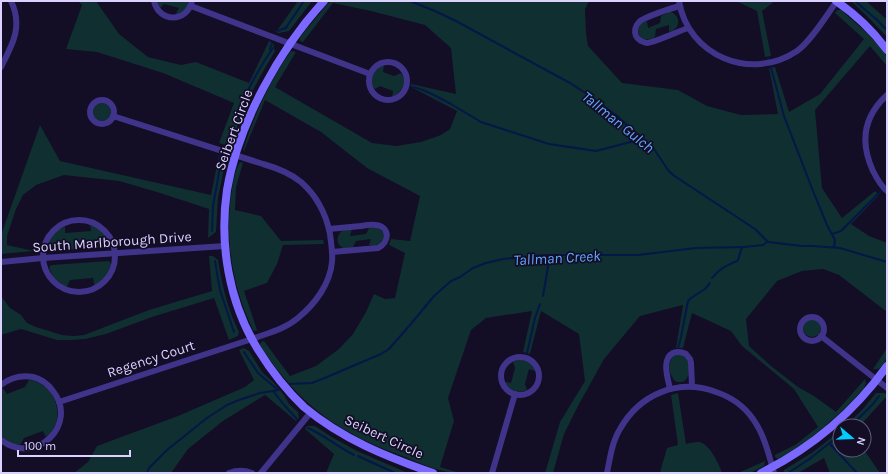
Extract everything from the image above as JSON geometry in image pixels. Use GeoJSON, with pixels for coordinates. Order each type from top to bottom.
{"type":"FeatureCollection","features":[{"type":"Feature","properties":{"kind":"street"},"geometry":{"type":"LineString","coordinates":[[1,67],[14,42],[16,29],[16,15],[10,1]]}},
{"type":"Feature","properties":{"kind":"street"},"geometry":{"type":"LineString","coordinates":[[154,1],[156,8],[164,16],[170,18],[181,16],[188,11],[191,3],[370,74]]}},
{"type":"Feature","properties":{"kind":"street","name":"Seibert Circle"},"geometry":{"type":"LineString","coordinates":[[324,1],[290,43],[263,89],[247,124],[236,155],[226,196],[225,246],[228,270],[239,311],[252,339],[280,382],[300,403],[335,429],[355,441],[388,456],[433,473]]}},
{"type":"Feature","properties":{"kind":"street"},"geometry":{"type":"LineString","coordinates":[[688,28],[650,42],[642,42],[637,38],[635,29],[642,20],[679,3],[688,28],[694,36],[712,52],[720,57],[732,61],[748,64],[767,63],[781,59],[796,52],[836,1],[859,20],[887,50]]}},
{"type":"Feature","properties":{"kind":"street"},"geometry":{"type":"LineString","coordinates":[[380,63],[395,63],[402,68],[406,74],[406,89],[401,95],[394,99],[388,100],[380,98],[373,93],[370,88],[370,74],[380,63]]}},
{"type":"Feature","properties":{"kind":"street"},"geometry":{"type":"LineString","coordinates":[[887,95],[872,114],[867,129],[865,142],[867,157],[882,186],[887,192]]}},
{"type":"Feature","properties":{"kind":"street","name":"Regency Court"},"geometry":{"type":"LineString","coordinates":[[59,402],[285,327],[300,317],[319,296],[332,264],[329,229],[322,207],[300,181],[285,171],[113,116]]}},
{"type":"Feature","properties":{"kind":"street"},"geometry":{"type":"LineString","coordinates":[[76,220],[92,222],[105,229],[112,240],[115,253],[112,273],[107,280],[96,288],[85,292],[72,292],[57,285],[47,273],[43,258],[45,243],[52,230],[62,224],[76,220]]}},
{"type":"Feature","properties":{"kind":"street"},"geometry":{"type":"LineString","coordinates":[[329,229],[376,225],[383,228],[387,235],[385,243],[378,248],[332,252]]}},
{"type":"Feature","properties":{"kind":"street","name":"South Marlborough Drive"},"geometry":{"type":"LineString","coordinates":[[1,262],[225,246]]}},
{"type":"Feature","properties":{"kind":"street"},"geometry":{"type":"LineString","coordinates":[[811,316],[817,317],[824,329],[821,336],[814,341],[804,338],[800,331],[802,321],[811,316]]}},
{"type":"Feature","properties":{"kind":"street"},"geometry":{"type":"LineString","coordinates":[[821,336],[887,388]]}},
{"type":"Feature","properties":{"kind":"street"},"geometry":{"type":"LineString","coordinates":[[670,389],[667,361],[669,356],[677,352],[686,354],[690,359],[692,386]]}},
{"type":"Feature","properties":{"kind":"street"},"geometry":{"type":"LineString","coordinates":[[523,357],[532,362],[537,368],[538,382],[529,393],[522,395],[515,394],[506,390],[501,378],[501,372],[510,359],[523,357]]}},
{"type":"Feature","properties":{"kind":"street"},"geometry":{"type":"LineString","coordinates":[[760,473],[774,470],[834,425],[858,402],[887,366]]}},
{"type":"Feature","properties":{"kind":"street"},"geometry":{"type":"LineString","coordinates":[[1,385],[17,377],[24,376],[41,380],[54,392],[59,402],[60,413],[60,420],[52,436],[33,448],[12,446],[1,440]]}},
{"type":"Feature","properties":{"kind":"street"},"geometry":{"type":"LineString","coordinates":[[607,473],[615,439],[619,429],[628,416],[645,401],[657,394],[670,389],[692,386],[709,389],[724,395],[746,411],[754,420],[774,470]]}},
{"type":"Feature","properties":{"kind":"street"},"geometry":{"type":"LineString","coordinates":[[492,473],[515,394]]}},
{"type":"Feature","properties":{"kind":"street"},"geometry":{"type":"LineString","coordinates":[[261,473],[311,412]]}},
{"type":"Feature","properties":{"kind":"street"},"geometry":{"type":"LineString","coordinates":[[229,473],[241,470],[252,473]]}},
{"type":"Feature","properties":{"kind":"green space"},"geometry":{"type":"Polygon","coordinates":[[[78,1],[96,1],[119,34],[148,57],[181,65],[196,62],[249,83],[269,41],[273,43],[275,51],[251,94],[232,141],[225,145],[219,143],[234,103],[163,73],[97,52],[66,49],[82,5],[78,1]]]}},
{"type":"Feature","properties":{"kind":"green space"},"geometry":{"type":"Polygon","coordinates":[[[157,1],[189,1],[188,6],[177,14],[176,13],[179,8],[164,4],[160,8],[157,1]]]}},
{"type":"Feature","properties":{"kind":"green space"},"geometry":{"type":"Polygon","coordinates":[[[298,1],[312,1],[289,31],[279,33],[276,32],[298,1]]]}},
{"type":"Feature","properties":{"kind":"green space"},"geometry":{"type":"Polygon","coordinates":[[[330,1],[589,1],[585,9],[588,46],[622,83],[678,90],[707,106],[741,115],[778,114],[769,68],[775,67],[789,112],[820,94],[864,39],[835,13],[837,10],[841,10],[880,47],[887,57],[887,66],[870,46],[815,110],[822,188],[842,218],[875,191],[879,195],[851,224],[869,236],[887,243],[887,312],[839,275],[823,269],[802,271],[777,281],[746,319],[749,346],[771,366],[798,387],[814,396],[836,412],[865,379],[866,383],[864,388],[824,427],[809,439],[778,459],[775,455],[795,445],[818,427],[794,389],[742,346],[731,331],[692,313],[683,348],[676,348],[683,305],[640,316],[604,359],[564,434],[553,473],[545,473],[560,422],[585,381],[579,334],[541,311],[530,354],[523,352],[532,311],[486,318],[471,330],[448,398],[454,421],[440,467],[460,473],[453,473],[432,468],[383,449],[335,424],[299,394],[278,371],[260,345],[261,342],[264,341],[290,376],[316,366],[339,349],[353,334],[366,312],[374,294],[385,299],[395,298],[405,253],[389,245],[391,239],[410,241],[420,196],[367,168],[321,132],[265,100],[244,151],[247,137],[269,86],[291,51],[296,52],[275,87],[372,143],[396,146],[421,142],[441,135],[450,129],[457,111],[411,87],[411,84],[456,94],[451,48],[425,25],[333,3],[303,42],[300,41],[301,36],[330,1]]]}},
{"type":"Feature","properties":{"kind":"green space"},"geometry":{"type":"Polygon","coordinates":[[[736,1],[775,1],[762,11],[771,56],[765,57],[757,11],[736,1]]]}},
{"type":"Feature","properties":{"kind":"green space"},"geometry":{"type":"Polygon","coordinates":[[[851,1],[866,1],[885,18],[887,18],[887,37],[866,15],[851,1]]]}},
{"type":"Feature","properties":{"kind":"green space"},"geometry":{"type":"Polygon","coordinates":[[[670,12],[675,14],[678,19],[678,24],[675,29],[669,32],[669,25],[656,29],[655,37],[648,39],[645,39],[639,35],[638,28],[640,24],[647,21],[648,28],[660,23],[661,16],[670,12]]]}},
{"type":"Feature","properties":{"kind":"green space"},"geometry":{"type":"Polygon","coordinates":[[[384,66],[383,72],[394,76],[401,73],[403,76],[403,87],[392,97],[393,91],[380,86],[375,89],[373,87],[372,80],[374,72],[384,66]]]}},
{"type":"Feature","properties":{"kind":"green space"},"geometry":{"type":"Polygon","coordinates":[[[98,103],[106,103],[111,108],[109,119],[106,121],[98,121],[93,116],[93,108],[98,103]]]}},
{"type":"Feature","properties":{"kind":"green space"},"geometry":{"type":"Polygon","coordinates":[[[40,125],[60,161],[211,195],[219,155],[221,156],[225,163],[218,198],[216,232],[208,238],[209,209],[119,181],[64,175],[36,185],[23,195],[16,209],[7,236],[7,245],[34,251],[1,254],[1,235],[40,125]]]}},
{"type":"Feature","properties":{"kind":"green space"},"geometry":{"type":"Polygon","coordinates":[[[240,162],[243,163],[236,187],[235,210],[261,216],[281,241],[323,240],[324,244],[283,245],[277,264],[267,283],[244,291],[257,330],[255,331],[253,330],[246,313],[235,279],[230,243],[229,225],[232,189],[236,171],[240,162]]]}},
{"type":"Feature","properties":{"kind":"green space"},"geometry":{"type":"Polygon","coordinates":[[[90,225],[97,227],[102,231],[110,243],[109,247],[48,250],[50,239],[58,230],[65,227],[65,233],[91,231],[90,225]]]}},
{"type":"Feature","properties":{"kind":"green space"},"geometry":{"type":"Polygon","coordinates":[[[374,227],[379,229],[384,235],[382,242],[369,245],[371,239],[356,241],[353,247],[349,248],[343,248],[339,245],[338,237],[342,231],[352,229],[350,236],[366,234],[369,228],[374,227]]]}},
{"type":"Feature","properties":{"kind":"green space"},"geometry":{"type":"Polygon","coordinates":[[[209,256],[213,256],[218,260],[226,297],[239,332],[238,336],[229,340],[214,298],[152,317],[106,334],[85,339],[57,340],[21,329],[1,335],[1,296],[10,308],[21,315],[27,323],[62,335],[84,335],[149,310],[212,291],[209,256]]]}},
{"type":"Feature","properties":{"kind":"green space"},"geometry":{"type":"Polygon","coordinates":[[[109,261],[111,264],[107,274],[95,285],[93,278],[70,280],[67,287],[54,278],[49,268],[52,265],[109,261]]]}},
{"type":"Feature","properties":{"kind":"green space"},"geometry":{"type":"Polygon","coordinates":[[[808,319],[816,319],[821,324],[819,335],[816,337],[808,337],[803,332],[803,324],[808,319]]]}},
{"type":"Feature","properties":{"kind":"green space"},"geometry":{"type":"Polygon","coordinates":[[[244,348],[249,351],[262,372],[274,383],[289,404],[298,412],[299,418],[296,421],[265,395],[223,421],[188,449],[171,473],[74,473],[88,462],[97,446],[178,416],[245,387],[254,380],[239,350],[244,348]]]}},
{"type":"Feature","properties":{"kind":"green space"},"geometry":{"type":"Polygon","coordinates":[[[887,348],[886,359],[883,366],[873,369],[887,348]]]}},
{"type":"Feature","properties":{"kind":"green space"},"geometry":{"type":"Polygon","coordinates":[[[674,355],[681,355],[687,359],[689,368],[688,377],[682,382],[675,381],[670,373],[669,366],[674,355]]]}},
{"type":"Feature","properties":{"kind":"green space"},"geometry":{"type":"Polygon","coordinates":[[[519,359],[529,362],[535,371],[529,369],[525,384],[527,390],[517,392],[507,386],[505,382],[511,383],[515,368],[513,362],[519,359]]]}},
{"type":"Feature","properties":{"kind":"green space"},"geometry":{"type":"Polygon","coordinates":[[[29,380],[38,382],[52,395],[56,403],[56,422],[53,430],[46,437],[43,431],[24,438],[20,445],[17,445],[1,436],[1,390],[3,388],[7,394],[25,387],[29,380]]]}},
{"type":"Feature","properties":{"kind":"green space"},"geometry":{"type":"Polygon","coordinates":[[[678,393],[686,444],[698,442],[710,449],[722,473],[660,473],[667,448],[678,445],[671,395],[678,393]]]}},
{"type":"Feature","properties":{"kind":"green space"},"geometry":{"type":"Polygon","coordinates":[[[876,393],[885,393],[887,396],[867,418],[854,418],[876,393]]]}},
{"type":"Feature","properties":{"kind":"green space"},"geometry":{"type":"Polygon","coordinates":[[[307,426],[315,426],[357,451],[408,473],[326,473],[334,454],[305,429],[307,426]]]}},
{"type":"Feature","properties":{"kind":"green space"},"geometry":{"type":"Polygon","coordinates":[[[832,437],[832,458],[870,458],[880,473],[830,473],[824,458],[798,473],[784,473],[784,470],[813,452],[832,437]]]}},
{"type":"Feature","properties":{"kind":"green space"},"geometry":{"type":"Polygon","coordinates":[[[765,461],[764,466],[750,473],[738,473],[765,461]]]}},
{"type":"Feature","properties":{"kind":"waterway"},"geometry":{"type":"LineString","coordinates":[[285,29],[304,1]]}},
{"type":"Feature","properties":{"kind":"waterway","name":"Tallman Gulch"},"geometry":{"type":"LineString","coordinates":[[410,1],[456,21],[570,83],[590,96],[617,116],[654,149],[673,175],[755,229],[768,242],[840,248],[887,262]]}},
{"type":"Feature","properties":{"kind":"waterway"},"geometry":{"type":"LineString","coordinates":[[855,1],[887,30]]}},
{"type":"Feature","properties":{"kind":"waterway"},"geometry":{"type":"LineString","coordinates":[[278,31],[287,27]]}},
{"type":"Feature","properties":{"kind":"waterway"},"geometry":{"type":"LineString","coordinates":[[271,51],[270,49],[272,43]]}},
{"type":"Feature","properties":{"kind":"waterway"},"geometry":{"type":"LineString","coordinates":[[235,119],[252,82],[273,48]]}},
{"type":"Feature","properties":{"kind":"waterway"},"geometry":{"type":"LineString","coordinates":[[768,58],[770,66]]}},
{"type":"Feature","properties":{"kind":"waterway"},"geometry":{"type":"LineString","coordinates":[[771,68],[784,116],[813,191],[835,240],[834,247]]}},
{"type":"Feature","properties":{"kind":"waterway"},"geometry":{"type":"LineString","coordinates":[[410,86],[434,95],[481,122],[549,144],[596,151],[642,139]]}},
{"type":"Feature","properties":{"kind":"waterway"},"geometry":{"type":"LineString","coordinates":[[212,231],[213,206],[219,173],[220,156]]}},
{"type":"Feature","properties":{"kind":"waterway"},"geometry":{"type":"LineString","coordinates":[[832,234],[841,231],[887,185]]}},
{"type":"Feature","properties":{"kind":"waterway","name":"Tallman Creek"},"geometry":{"type":"LineString","coordinates":[[290,384],[312,383],[381,354],[389,349],[434,296],[451,281],[473,268],[486,263],[503,259],[543,255],[638,255],[696,248],[744,247],[763,245],[767,242]]}},
{"type":"Feature","properties":{"kind":"waterway"},"geometry":{"type":"LineString","coordinates":[[712,278],[726,266],[738,260],[742,247]]}},
{"type":"Feature","properties":{"kind":"waterway"},"geometry":{"type":"LineString","coordinates":[[543,296],[550,255]]}},
{"type":"Feature","properties":{"kind":"waterway"},"geometry":{"type":"LineString","coordinates":[[215,261],[220,290],[234,332]]}},
{"type":"Feature","properties":{"kind":"waterway"},"geometry":{"type":"LineString","coordinates":[[678,348],[688,301],[705,289],[710,283]]}},
{"type":"Feature","properties":{"kind":"waterway"},"geometry":{"type":"LineString","coordinates":[[527,353],[535,318],[540,304]]}},
{"type":"Feature","properties":{"kind":"waterway"},"geometry":{"type":"LineString","coordinates":[[244,352],[258,373],[278,390]]}},
{"type":"Feature","properties":{"kind":"waterway","name":"Tallman Creek"},"geometry":{"type":"LineString","coordinates":[[147,473],[149,468],[167,450],[207,418],[227,405],[260,393],[279,390]]}},
{"type":"Feature","properties":{"kind":"waterway"},"geometry":{"type":"LineString","coordinates":[[273,391],[297,419]]}},
{"type":"Feature","properties":{"kind":"waterway"},"geometry":{"type":"LineString","coordinates":[[859,418],[879,396]]}},
{"type":"Feature","properties":{"kind":"waterway"},"geometry":{"type":"LineString","coordinates":[[308,428],[354,455]]}},
{"type":"Feature","properties":{"kind":"waterway"},"geometry":{"type":"LineString","coordinates":[[788,473],[832,441]]}},
{"type":"Feature","properties":{"kind":"waterway"},"geometry":{"type":"LineString","coordinates":[[830,444],[857,473]]}},
{"type":"Feature","properties":{"kind":"waterway"},"geometry":{"type":"LineString","coordinates":[[358,456],[395,473]]}}]}
